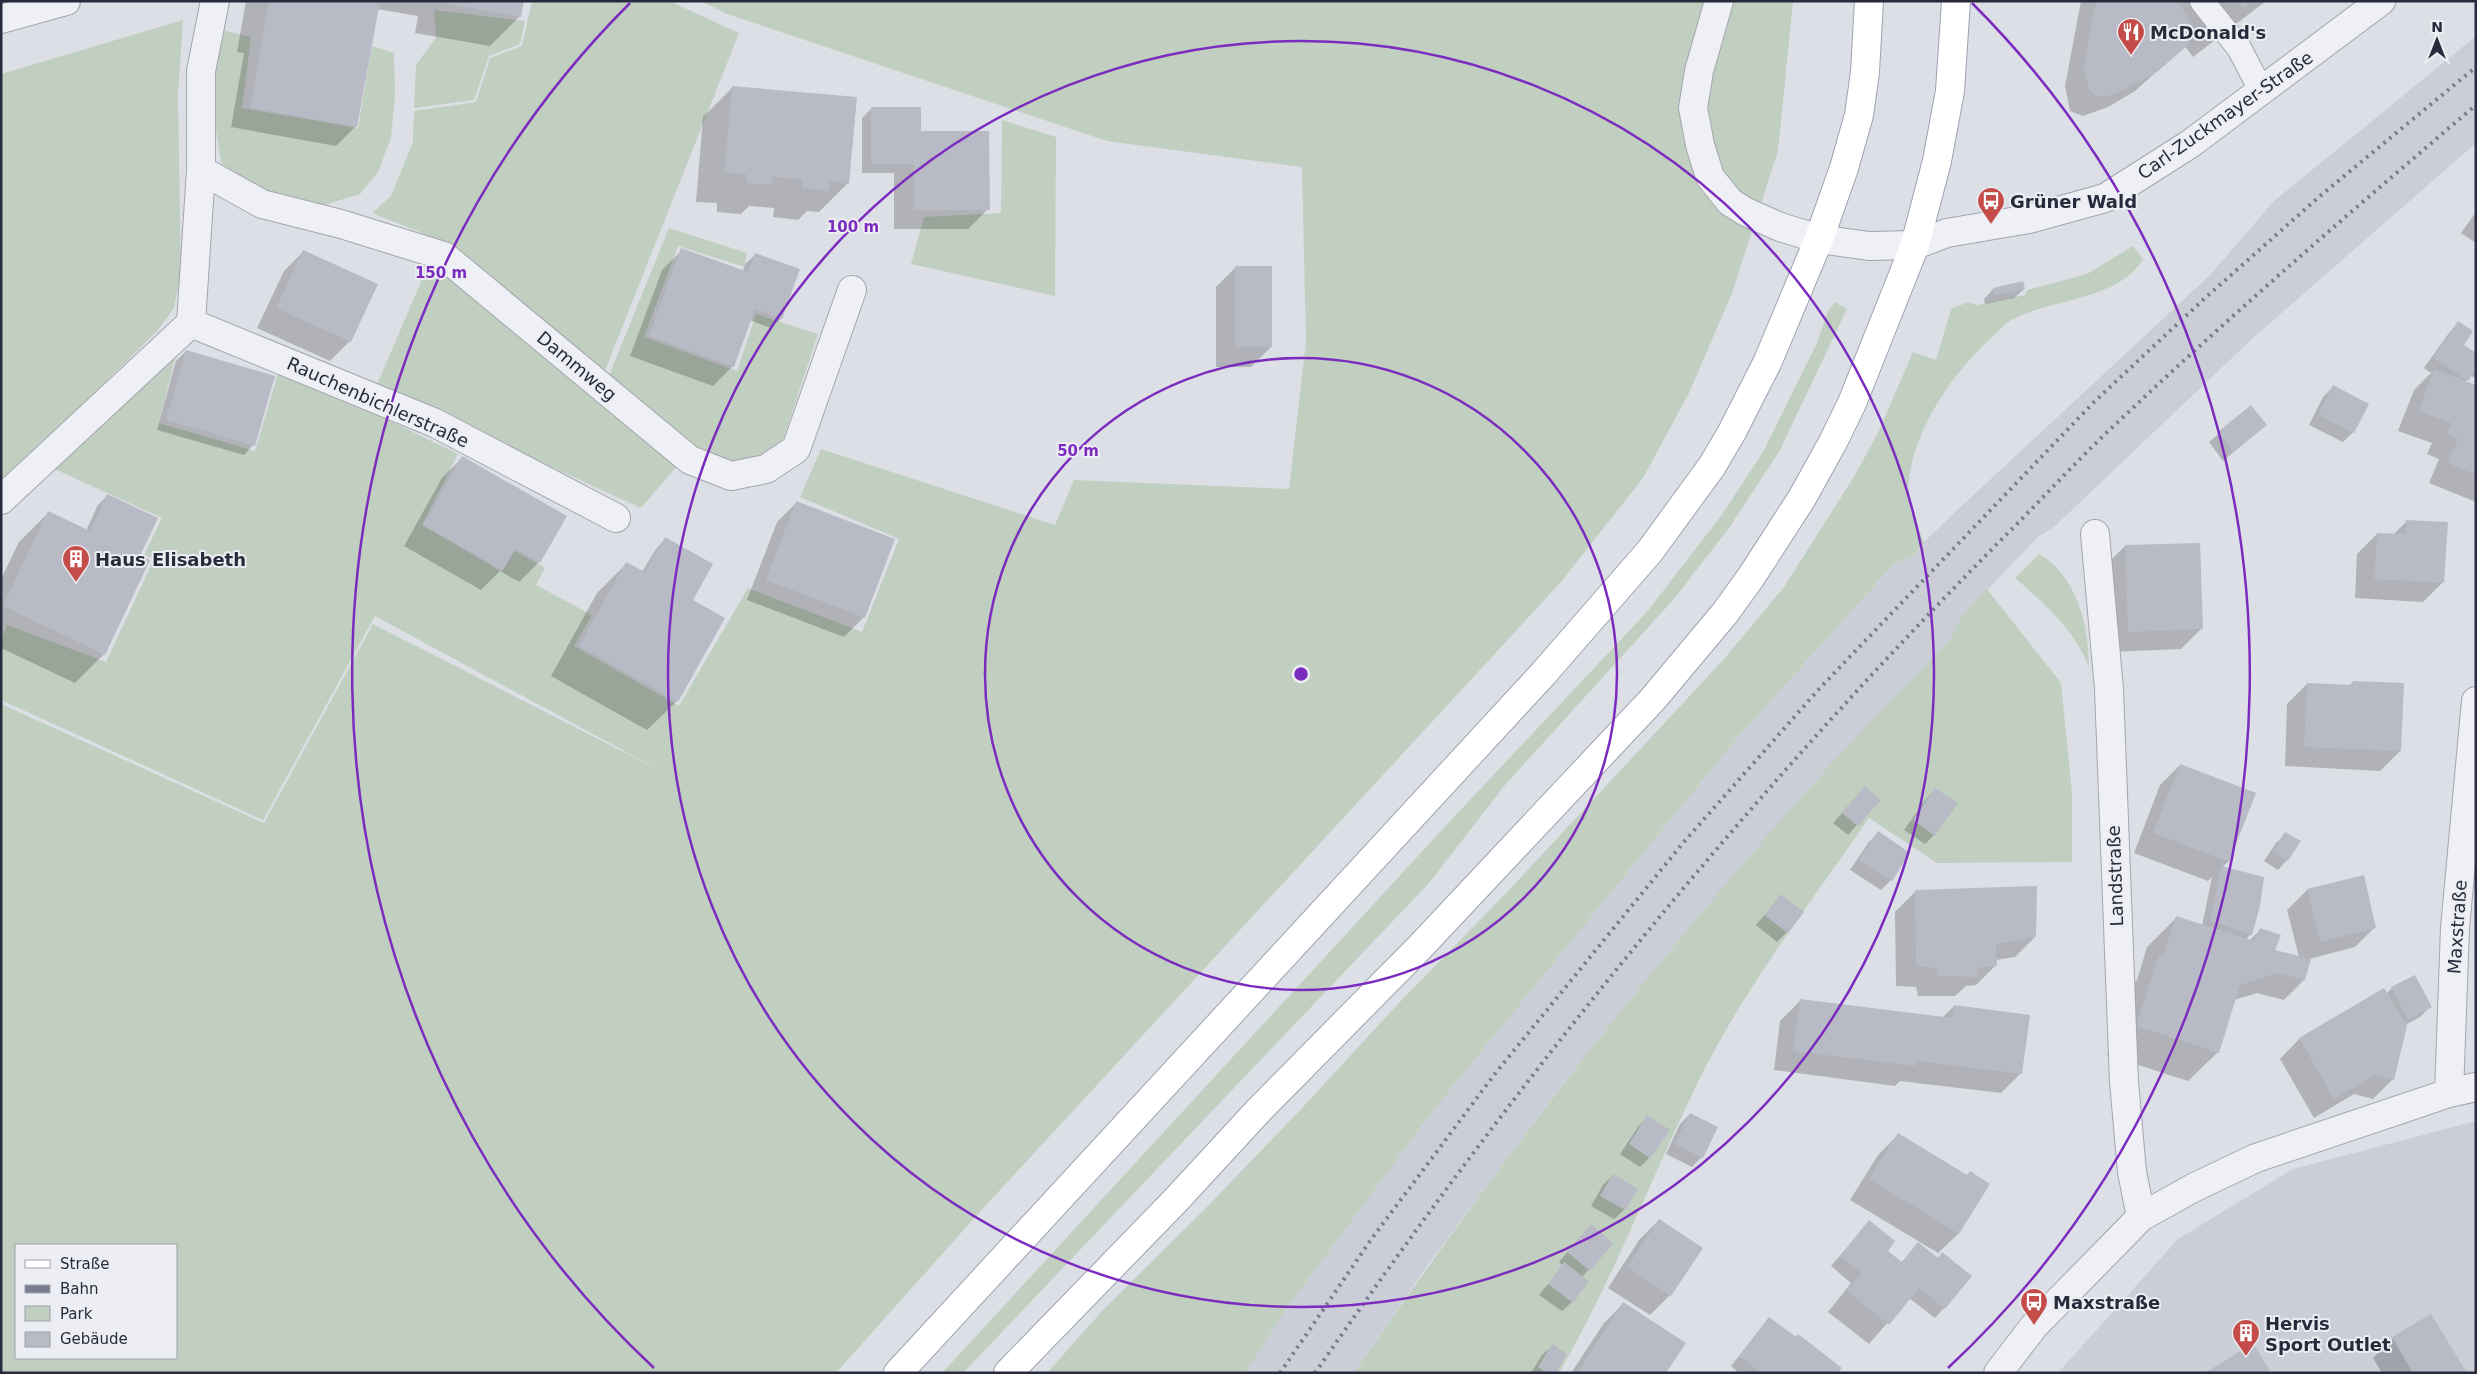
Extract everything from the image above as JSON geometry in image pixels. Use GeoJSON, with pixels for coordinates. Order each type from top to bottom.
{"type":"FeatureCollection","features":[{"type":"Feature","properties":{"kind":"main road"},"geometry":{"type":"LineString","coordinates":[[898,1373],[1487,735],[1650,551],[1712,466],[1732,432],[1768,361],[1819,239],[1844,168],[1859,115],[1866,63],[1869,1]]}},
{"type":"Feature","properties":{"kind":"main road"},"geometry":{"type":"LineString","coordinates":[[1008,1373],[1175,1201],[1259,1110],[1466,899],[1653,699],[1725,613],[1783,530],[1824,459],[1852,403],[1915,245],[1937,161],[1950,91],[1956,1]]}},
{"type":"Feature","properties":{"kind":"street"},"geometry":{"type":"LineString","coordinates":[[1,19],[66,1]]}},
{"type":"Feature","properties":{"kind":"street"},"geometry":{"type":"LineString","coordinates":[[1,500],[191,323],[201,170],[201,71],[215,1]]}},
{"type":"Feature","properties":{"kind":"street"},"geometry":{"type":"LineString","coordinates":[[1719,1],[1699,71],[1693,108],[1705,164],[1718,189],[1730,202],[1746,212],[1780,227],[1819,239],[1869,246],[1915,245]]}},
{"type":"Feature","properties":{"kind":"street","name":"Carl-Zuckmayer-Straße"},"geometry":{"type":"LineString","coordinates":[[1915,245],[1947,234],[2029,219],[2104,198],[2190,144],[2262,92],[2381,1]]}},
{"type":"Feature","properties":{"kind":"street","name":"Dammweg"},"geometry":{"type":"LineString","coordinates":[[201,170],[262,204],[341,224],[444,256],[690,460],[730,476],[766,469],[796,449],[852,290]]}},
{"type":"Feature","properties":{"kind":"street","name":"Rauchenbichlerstraße"},"geometry":{"type":"LineString","coordinates":[[191,323],[435,423],[616,518]]}},
{"type":"Feature","properties":{"kind":"street","name":"Landstraße"},"geometry":{"type":"LineString","coordinates":[[2095,534],[2109,688],[2124,1082],[2132,1172],[2141,1217]]}},
{"type":"Feature","properties":{"kind":"street","name":"Maxstraße"},"geometry":{"type":"LineString","coordinates":[[2449,1093],[2465,925],[2476,701]]}},
{"type":"Feature","properties":{"kind":"street"},"geometry":{"type":"LineString","coordinates":[[1998,1373],[2034,1326],[2141,1217],[2193,1188],[2256,1158],[2449,1093],[2476,1087]]}},
{"type":"Feature","properties":{"kind":"lane"},"geometry":{"type":"LineString","coordinates":[[2202,1],[2239,48],[2262,92]]}},
{"type":"Feature","properties":{"kind":"shaded area"},"geometry":{"type":"Polygon","coordinates":[[[2476,36],[2476,143],[2254,337],[2054,527],[2038,537],[1961,617],[1951,639],[1814,783],[1667,954],[1557,1092],[1429,1263],[1354,1373],[1245,1373],[1287,1308],[1435,1108],[1739,736],[1894,564],[1913,556],[1924,542],[1951,516],[2210,275],[2274,201],[2476,36]]]}},
{"type":"Feature","properties":{"kind":"shaded area"},"geometry":{"type":"Polygon","coordinates":[[[2476,1121],[2476,1373],[2058,1373],[2178,1239],[2293,1169],[2476,1121]]]}},
{"type":"Feature","properties":{"kind":"green space"},"geometry":{"type":"Polygon","coordinates":[[[532,1],[669,1],[739,33],[604,373],[449,248],[420,232],[372,213],[391,196],[413,142],[414,111],[476,102],[490,58],[522,46],[532,1]]]}},
{"type":"Feature","properties":{"kind":"green space"},"geometry":{"type":"Polygon","coordinates":[[[701,1],[1793,1],[1778,151],[1732,293],[1689,393],[1643,478],[1561,582],[977,1215],[836,1373],[1,1373],[1,704],[264,823],[373,624],[663,772],[375,616],[263,820],[1,700],[1,639],[7,625],[106,662],[154,559],[144,555],[162,518],[50,467],[178,347],[159,423],[255,451],[280,367],[458,454],[422,525],[502,572],[515,551],[545,568],[536,585],[592,615],[574,646],[679,706],[748,588],[862,632],[899,539],[800,497],[821,449],[1055,525],[1074,480],[1289,489],[1306,342],[1302,167],[1107,141],[727,14],[701,1]]]}},
{"type":"Feature","properties":{"kind":"green space"},"geometry":{"type":"Polygon","coordinates":[[[434,10],[525,21],[520,44],[489,56],[474,100],[414,108],[416,65],[436,37],[434,10]]]}},
{"type":"Feature","properties":{"kind":"green space"},"geometry":{"type":"Polygon","coordinates":[[[183,20],[178,96],[181,272],[174,308],[157,331],[23,464],[1,482],[1,74],[183,20]]]}},
{"type":"Feature","properties":{"kind":"green space"},"geometry":{"type":"Polygon","coordinates":[[[222,30],[251,37],[242,108],[358,128],[372,46],[394,53],[395,96],[391,138],[378,172],[360,194],[324,205],[275,195],[243,183],[221,162],[213,112],[213,64],[222,30]]]}},
{"type":"Feature","properties":{"kind":"green space"},"geometry":{"type":"Polygon","coordinates":[[[1002,120],[1056,137],[1055,296],[911,264],[924,217],[1001,213],[1002,120]]]}},
{"type":"Feature","properties":{"kind":"green space"},"geometry":{"type":"Polygon","coordinates":[[[669,228],[747,253],[744,267],[678,246],[644,337],[737,371],[756,314],[818,334],[782,443],[752,463],[725,461],[705,454],[608,378],[669,228]]]}},
{"type":"Feature","properties":{"kind":"green space"},"geometry":{"type":"Polygon","coordinates":[[[2133,246],[2143,259],[2132,273],[2117,284],[2100,292],[2042,308],[2008,322],[1977,352],[1950,384],[1938,402],[1919,440],[1909,480],[1908,488],[1912,512],[1924,542],[1913,556],[1894,564],[1739,736],[1435,1108],[1287,1308],[1245,1373],[1047,1373],[1103,1310],[1206,1208],[1304,1106],[1396,1006],[1511,888],[1724,659],[1784,587],[1855,475],[1878,433],[1913,352],[1936,360],[1951,309],[1968,302],[1977,305],[2025,295],[2027,290],[2087,274],[2133,246]]]}},
{"type":"Feature","properties":{"kind":"green space"},"geometry":{"type":"Polygon","coordinates":[[[429,263],[442,271],[678,465],[641,508],[376,387],[429,263]]]}},
{"type":"Feature","properties":{"kind":"green space"},"geometry":{"type":"Polygon","coordinates":[[[1835,302],[1847,309],[1779,452],[1729,528],[1673,600],[1505,785],[1429,883],[963,1373],[942,1373],[1452,819],[1646,613],[1721,516],[1763,452],[1817,343],[1828,311],[1835,302]]]}},
{"type":"Feature","properties":{"kind":"green space"},"geometry":{"type":"Polygon","coordinates":[[[2039,554],[2052,563],[2072,588],[2087,635],[2089,667],[2076,641],[2058,618],[2015,578],[2039,554]]]}},
{"type":"Feature","properties":{"kind":"green space"},"geometry":{"type":"Polygon","coordinates":[[[1987,589],[2061,683],[2072,793],[2072,862],[1937,863],[1869,818],[1779,947],[1716,1047],[1681,1118],[1597,1302],[1559,1373],[1354,1373],[1407,1296],[1517,1145],[1632,997],[1751,854],[1813,784],[1951,639],[1961,617],[1987,589]]]}},
{"type":"Feature","properties":{"kind":"building"},"geometry":{"type":"Polygon","coordinates":[[[269,1],[380,1],[357,127],[250,108],[269,1]]]}},
{"type":"Feature","properties":{"kind":"building"},"geometry":{"type":"Polygon","coordinates":[[[444,1],[524,1],[521,17],[443,3],[444,1]]]}},
{"type":"Feature","properties":{"kind":"building","name":"McDonald's"},"geometry":{"type":"Polygon","coordinates":[[[2096,1],[2178,1],[2192,25],[2192,36],[2187,46],[2157,72],[2115,94],[2104,97],[2095,95],[2090,91],[2084,65],[2096,1]]]}},
{"type":"Feature","properties":{"kind":"building"},"geometry":{"type":"Polygon","coordinates":[[[2239,1],[2253,1],[2244,8],[2239,1]]]}},
{"type":"Feature","properties":{"kind":"building"},"geometry":{"type":"Polygon","coordinates":[[[732,86],[857,97],[849,184],[830,181],[829,191],[802,188],[803,179],[773,177],[772,185],[746,183],[746,174],[724,173],[732,86]]]}},
{"type":"Feature","properties":{"kind":"building"},"geometry":{"type":"Polygon","coordinates":[[[871,107],[921,107],[921,131],[989,131],[990,210],[914,210],[914,164],[871,164],[871,107]]]}},
{"type":"Feature","properties":{"kind":"building"},"geometry":{"type":"Polygon","coordinates":[[[681,248],[748,272],[755,253],[800,269],[782,319],[755,309],[734,367],[649,336],[681,248]]]}},
{"type":"Feature","properties":{"kind":"building"},"geometry":{"type":"Polygon","coordinates":[[[303,250],[378,284],[351,342],[276,308],[303,250]]]}},
{"type":"Feature","properties":{"kind":"building"},"geometry":{"type":"Polygon","coordinates":[[[1235,266],[1272,266],[1272,347],[1235,347],[1235,266]]]}},
{"type":"Feature","properties":{"kind":"building"},"geometry":{"type":"Polygon","coordinates":[[[2023,281],[2025,289],[1995,295],[1993,288],[2023,281]]]}},
{"type":"Feature","properties":{"kind":"building"},"geometry":{"type":"Polygon","coordinates":[[[2458,321],[2473,331],[2464,345],[2476,353],[2476,369],[2468,381],[2433,358],[2458,321]]]}},
{"type":"Feature","properties":{"kind":"building"},"geometry":{"type":"Polygon","coordinates":[[[186,350],[275,376],[255,446],[166,420],[186,350]]]}},
{"type":"Feature","properties":{"kind":"building"},"geometry":{"type":"Polygon","coordinates":[[[2434,369],[2476,385],[2476,475],[2448,463],[2458,439],[2446,434],[2451,423],[2418,411],[2434,369]]]}},
{"type":"Feature","properties":{"kind":"building"},"geometry":{"type":"Polygon","coordinates":[[[2333,385],[2369,404],[2354,433],[2318,415],[2333,385]]]}},
{"type":"Feature","properties":{"kind":"building"},"geometry":{"type":"Polygon","coordinates":[[[2251,405],[2267,425],[2233,452],[2218,432],[2251,405]]]}},
{"type":"Feature","properties":{"kind":"building"},"geometry":{"type":"Polygon","coordinates":[[[462,456],[567,516],[540,563],[515,549],[502,570],[423,525],[462,456]]]}},
{"type":"Feature","properties":{"kind":"building","name":"Haus Elisabeth"},"geometry":{"type":"Polygon","coordinates":[[[107,494],[158,518],[140,556],[150,560],[105,655],[3,606],[48,511],[90,531],[107,494]]]}},
{"type":"Feature","properties":{"kind":"building"},"geometry":{"type":"Polygon","coordinates":[[[796,501],[895,539],[865,618],[766,580],[796,501]]]}},
{"type":"Feature","properties":{"kind":"building"},"geometry":{"type":"Polygon","coordinates":[[[2406,520],[2448,522],[2444,583],[2374,579],[2377,533],[2405,534],[2406,520]]]}},
{"type":"Feature","properties":{"kind":"building"},"geometry":{"type":"Polygon","coordinates":[[[665,537],[713,564],[693,600],[725,618],[678,702],[579,646],[626,562],[645,572],[665,537]]]}},
{"type":"Feature","properties":{"kind":"building"},"geometry":{"type":"Polygon","coordinates":[[[2200,543],[2203,629],[2128,632],[2125,545],[2200,543]]]}},
{"type":"Feature","properties":{"kind":"building"},"geometry":{"type":"Polygon","coordinates":[[[2353,681],[2404,683],[2401,751],[2304,747],[2307,683],[2353,685],[2353,681]]]}},
{"type":"Feature","properties":{"kind":"building"},"geometry":{"type":"Polygon","coordinates":[[[2180,764],[2256,793],[2229,862],[2153,833],[2180,764]]]}},
{"type":"Feature","properties":{"kind":"building"},"geometry":{"type":"Polygon","coordinates":[[[1865,786],[1881,800],[1858,826],[1842,813],[1865,786]]]}},
{"type":"Feature","properties":{"kind":"building"},"geometry":{"type":"Polygon","coordinates":[[[1935,788],[1958,803],[1935,836],[1913,820],[1935,788]]]}},
{"type":"Feature","properties":{"kind":"building"},"geometry":{"type":"Polygon","coordinates":[[[1878,831],[1910,853],[1892,881],[1859,860],[1878,831]]]}},
{"type":"Feature","properties":{"kind":"building"},"geometry":{"type":"Polygon","coordinates":[[[2285,832],[2301,841],[2288,861],[2273,851],[2285,832]]]}},
{"type":"Feature","properties":{"kind":"building"},"geometry":{"type":"Polygon","coordinates":[[[2221,866],[2264,877],[2260,906],[2252,935],[2210,921],[2221,866]]]}},
{"type":"Feature","properties":{"kind":"building"},"geometry":{"type":"Polygon","coordinates":[[[2364,875],[2376,928],[2320,942],[2307,889],[2364,875]]]}},
{"type":"Feature","properties":{"kind":"building"},"geometry":{"type":"Polygon","coordinates":[[[2037,886],[2036,937],[1996,944],[1997,966],[1978,968],[1977,977],[1938,976],[1936,968],[1916,966],[1915,890],[2037,886]]]}},
{"type":"Feature","properties":{"kind":"building"},"geometry":{"type":"Polygon","coordinates":[[[1781,894],[1804,912],[1788,933],[1764,915],[1781,894]]]}},
{"type":"Feature","properties":{"kind":"building"},"geometry":{"type":"Polygon","coordinates":[[[2176,916],[2254,941],[2260,928],[2281,935],[2275,950],[2311,959],[2305,980],[2277,973],[2240,985],[2219,1053],[2136,1026],[2159,956],[2163,957],[2176,916]]]}},
{"type":"Feature","properties":{"kind":"building"},"geometry":{"type":"Polygon","coordinates":[[[2415,975],[2432,1007],[2408,1020],[2391,987],[2415,975]]]}},
{"type":"Feature","properties":{"kind":"building"},"geometry":{"type":"Polygon","coordinates":[[[2384,988],[2407,1026],[2394,1080],[2375,1075],[2334,1099],[2299,1038],[2384,988]]]}},
{"type":"Feature","properties":{"kind":"building"},"geometry":{"type":"Polygon","coordinates":[[[1800,999],[1952,1018],[1954,1005],[2030,1015],[2022,1074],[1916,1061],[1916,1066],[1793,1051],[1800,999]]]}},
{"type":"Feature","properties":{"kind":"building"},"geometry":{"type":"Polygon","coordinates":[[[1690,1113],[1718,1127],[1703,1158],[1674,1144],[1690,1113]]]}},
{"type":"Feature","properties":{"kind":"building"},"geometry":{"type":"Polygon","coordinates":[[[1647,1115],[1670,1130],[1650,1158],[1629,1144],[1647,1115]]]}},
{"type":"Feature","properties":{"kind":"building"},"geometry":{"type":"Polygon","coordinates":[[[1898,1133],[1967,1175],[1970,1171],[1990,1184],[1959,1234],[1869,1179],[1898,1133]]]}},
{"type":"Feature","properties":{"kind":"building"},"geometry":{"type":"Polygon","coordinates":[[[1613,1174],[1638,1189],[1625,1210],[1600,1196],[1613,1174]]]}},
{"type":"Feature","properties":{"kind":"building"},"geometry":{"type":"Polygon","coordinates":[[[1659,1219],[1703,1248],[1671,1296],[1627,1267],[1659,1219]]]}},
{"type":"Feature","properties":{"kind":"building"},"geometry":{"type":"Polygon","coordinates":[[[1869,1220],[1895,1241],[1888,1251],[1902,1262],[1918,1242],[1938,1258],[1942,1252],[1972,1276],[1945,1309],[1919,1288],[1889,1325],[1847,1291],[1861,1273],[1840,1256],[1869,1220]]]}},
{"type":"Feature","properties":{"kind":"building"},"geometry":{"type":"Polygon","coordinates":[[[1591,1224],[1613,1243],[1590,1271],[1567,1252],[1591,1224]]]}},
{"type":"Feature","properties":{"kind":"building"},"geometry":{"type":"Polygon","coordinates":[[[1564,1262],[1589,1281],[1573,1303],[1548,1284],[1564,1262]]]}},
{"type":"Feature","properties":{"kind":"building"},"geometry":{"type":"Polygon","coordinates":[[[1623,1302],[1686,1343],[1666,1373],[1577,1373],[1623,1302]]]}},
{"type":"Feature","properties":{"kind":"building"},"geometry":{"type":"Polygon","coordinates":[[[2431,1314],[2467,1373],[2413,1373],[2392,1337],[2431,1314]]]}},
{"type":"Feature","properties":{"kind":"building"},"geometry":{"type":"Polygon","coordinates":[[[1769,1317],[1796,1337],[1798,1334],[1842,1368],[1838,1373],[1762,1373],[1739,1356],[1769,1317]]]}},
{"type":"Feature","properties":{"kind":"building","name":"Hervis Sport Outlet"},"geometry":{"type":"Polygon","coordinates":[[[2253,1343],[2271,1373],[2205,1373],[2210,1370],[2253,1343]]]}},
{"type":"Feature","properties":{"kind":"building"},"geometry":{"type":"Polygon","coordinates":[[[1552,1344],[1567,1354],[1556,1373],[1547,1373],[1538,1367],[1552,1344]]]}},
{"type":"Feature","properties":{"kind":"railway"},"geometry":{"type":"LineString","coordinates":[[1280,1373],[1370,1241],[1494,1075],[1683,843],[1819,689],[2094,402],[2204,299],[2320,196],[2476,67]]}},
{"type":"Feature","properties":{"kind":"railway"},"geometry":{"type":"LineString","coordinates":[[1315,1373],[1394,1261],[1558,1043],[1731,832],[1821,730],[1914,630],[2105,434],[2251,300],[2476,105]]}},
{"type":"Feature","properties":{"kind":"place","name":"McDonald's"},"geometry":{"type":"Point","coordinates":[2131,56]}},
{"type":"Feature","properties":{"kind":"place","name":"Grüner Wald"},"geometry":{"type":"Point","coordinates":[1991,225]}},
{"type":"Feature","properties":{"kind":"place","name":"Haus Elisabeth"},"geometry":{"type":"Point","coordinates":[76,583]}},
{"type":"Feature","properties":{"kind":"place","name":"Maxstraße"},"geometry":{"type":"Point","coordinates":[2034,1326]}},
{"type":"Feature","properties":{"kind":"place","name":"Hervis Sport Outlet"},"geometry":{"type":"Point","coordinates":[2246,1357]}}]}
